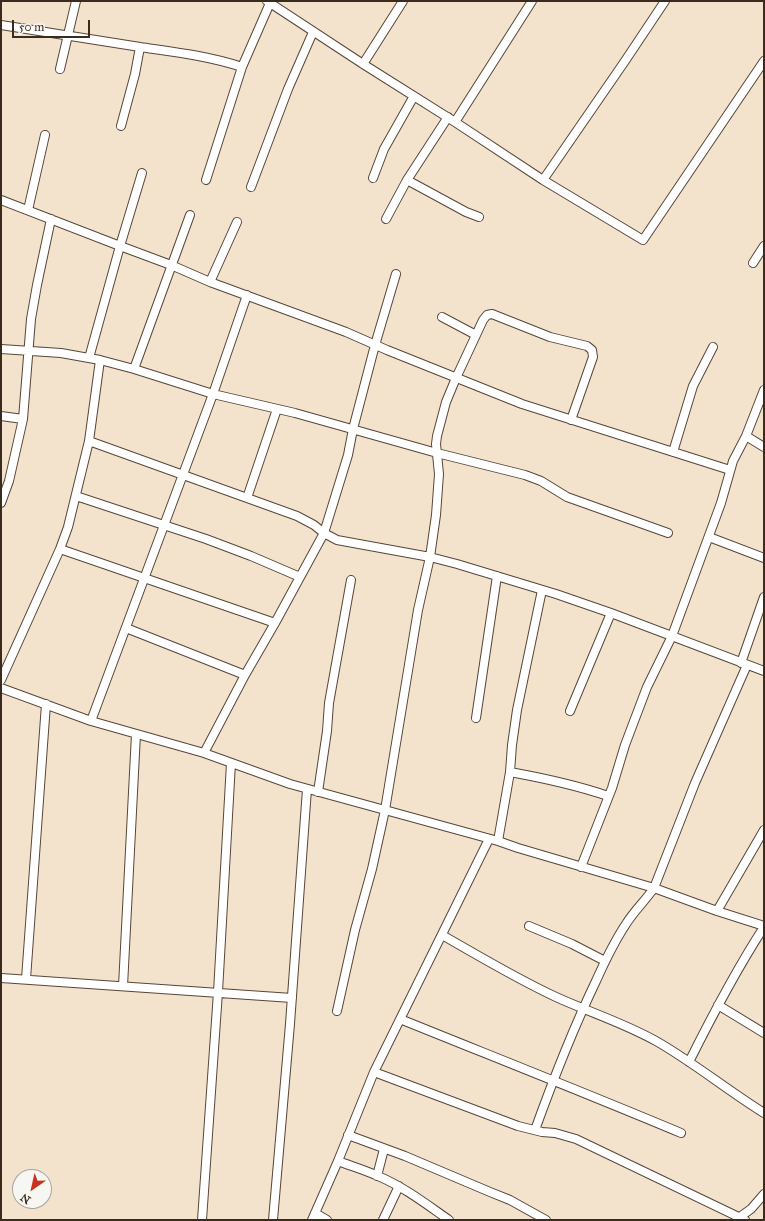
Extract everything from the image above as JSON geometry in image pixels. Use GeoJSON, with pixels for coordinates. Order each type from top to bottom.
{"type":"FeatureCollection","features":[{"type":"Feature","properties":{"kind":"street"},"geometry":{"type":"LineString","coordinates":[[60,69],[76,1]]}},
{"type":"Feature","properties":{"kind":"street"},"geometry":{"type":"LineString","coordinates":[[363,64],[403,1]]}},
{"type":"Feature","properties":{"kind":"street"},"geometry":{"type":"LineString","coordinates":[[386,219],[407,180],[452,120],[532,1]]}},
{"type":"Feature","properties":{"kind":"street"},"geometry":{"type":"LineString","coordinates":[[543,180],[665,1]]}},
{"type":"Feature","properties":{"kind":"street"},"geometry":{"type":"LineString","coordinates":[[206,180],[242,67],[267,2],[543,180],[643,240],[764,61]]}},
{"type":"Feature","properties":{"kind":"street"},"geometry":{"type":"LineString","coordinates":[[1,25],[197,56],[242,67]]}},
{"type":"Feature","properties":{"kind":"street"},"geometry":{"type":"LineString","coordinates":[[251,187],[288,89],[313,32]]}},
{"type":"Feature","properties":{"kind":"street"},"geometry":{"type":"LineString","coordinates":[[121,126],[135,74],[140,47]]}},
{"type":"Feature","properties":{"kind":"street"},"geometry":{"type":"LineString","coordinates":[[373,178],[384,149],[414,96]]}},
{"type":"Feature","properties":{"kind":"street"},"geometry":{"type":"LineString","coordinates":[[28,210],[45,135]]}},
{"type":"Feature","properties":{"kind":"street"},"geometry":{"type":"LineString","coordinates":[[89,358],[142,173]]}},
{"type":"Feature","properties":{"kind":"street"},"geometry":{"type":"LineString","coordinates":[[407,180],[466,212],[479,217]]}},
{"type":"Feature","properties":{"kind":"street"},"geometry":{"type":"LineString","coordinates":[[1,200],[171,265],[210,282],[346,332],[522,404],[730,470]]}},
{"type":"Feature","properties":{"kind":"street"},"geometry":{"type":"LineString","coordinates":[[134,369],[190,215]]}},
{"type":"Feature","properties":{"kind":"street"},"geometry":{"type":"LineString","coordinates":[[1,503],[9,481],[23,419],[31,319],[50,219]]}},
{"type":"Feature","properties":{"kind":"street"},"geometry":{"type":"LineString","coordinates":[[210,282],[237,222]]}},
{"type":"Feature","properties":{"kind":"street"},"geometry":{"type":"LineString","coordinates":[[753,263],[764,246]]}},
{"type":"Feature","properties":{"kind":"street"},"geometry":{"type":"LineString","coordinates":[[204,753],[245,675],[324,533],[348,455],[353,429],[375,345],[396,274]]}},
{"type":"Feature","properties":{"kind":"street"},"geometry":{"type":"LineString","coordinates":[[91,721],[214,394],[247,295]]}},
{"type":"Feature","properties":{"kind":"street"},"geometry":{"type":"LineString","coordinates":[[337,1011],[355,930],[372,869],[385,810],[418,610],[430,557],[436,515],[438,474],[437,436],[446,402],[483,320],[487,315],[490,313],[522,325],[550,338],[587,346],[590,348],[593,353],[593,357],[571,420]]}},
{"type":"Feature","properties":{"kind":"street"},"geometry":{"type":"LineString","coordinates":[[442,317],[476,335]]}},
{"type":"Feature","properties":{"kind":"street"},"geometry":{"type":"LineString","coordinates":[[674,452],[692,386],[713,347]]}},
{"type":"Feature","properties":{"kind":"street"},"geometry":{"type":"LineString","coordinates":[[1,349],[60,353],[100,360],[214,394],[277,409],[437,453],[526,475],[541,481],[574,500],[668,533]]}},
{"type":"Feature","properties":{"kind":"street"},"geometry":{"type":"LineString","coordinates":[[1,680],[60,549],[68,527],[89,441],[100,360]]}},
{"type":"Feature","properties":{"kind":"street"},"geometry":{"type":"LineString","coordinates":[[581,867],[647,687],[672,636],[721,503],[733,461],[746,436],[764,390]]}},
{"type":"Feature","properties":{"kind":"street"},"geometry":{"type":"LineString","coordinates":[[248,498],[277,409]]}},
{"type":"Feature","properties":{"kind":"street"},"geometry":{"type":"LineString","coordinates":[[1,416],[23,419]]}},
{"type":"Feature","properties":{"kind":"street"},"geometry":{"type":"LineString","coordinates":[[746,436],[764,447]]}},
{"type":"Feature","properties":{"kind":"street"},"geometry":{"type":"LineString","coordinates":[[89,441],[307,520],[331,538],[342,542],[430,557],[497,576],[611,613],[764,671]]}},
{"type":"Feature","properties":{"kind":"street"},"geometry":{"type":"LineString","coordinates":[[76,496],[251,556],[300,577]]}},
{"type":"Feature","properties":{"kind":"street"},"geometry":{"type":"LineString","coordinates":[[709,537],[764,558]]}},
{"type":"Feature","properties":{"kind":"street"},"geometry":{"type":"LineString","coordinates":[[60,549],[275,623]]}},
{"type":"Feature","properties":{"kind":"street"},"geometry":{"type":"LineString","coordinates":[[476,718],[497,576]]}},
{"type":"Feature","properties":{"kind":"street"},"geometry":{"type":"LineString","coordinates":[[318,792],[329,703],[351,580]]}},
{"type":"Feature","properties":{"kind":"street"},"geometry":{"type":"LineString","coordinates":[[498,841],[510,772],[517,710],[542,590]]}},
{"type":"Feature","properties":{"kind":"street"},"geometry":{"type":"LineString","coordinates":[[535,1130],[583,1008],[615,942],[626,923],[654,888],[744,664],[764,598]]}},
{"type":"Feature","properties":{"kind":"street"},"geometry":{"type":"LineString","coordinates":[[570,711],[611,613]]}},
{"type":"Feature","properties":{"kind":"street"},"geometry":{"type":"LineString","coordinates":[[126,628],[245,675]]}},
{"type":"Feature","properties":{"kind":"street"},"geometry":{"type":"LineString","coordinates":[[1,688],[91,721],[204,753],[290,784],[498,841],[654,888],[764,927],[742,961],[689,1062]]}},
{"type":"Feature","properties":{"kind":"street"},"geometry":{"type":"LineString","coordinates":[[26,979],[46,704]]}},
{"type":"Feature","properties":{"kind":"street"},"geometry":{"type":"LineString","coordinates":[[123,986],[136,734]]}},
{"type":"Feature","properties":{"kind":"street"},"geometry":{"type":"LineString","coordinates":[[202,1220],[218,992],[231,764]]}},
{"type":"Feature","properties":{"kind":"street"},"geometry":{"type":"LineString","coordinates":[[510,772],[561,782],[608,796]]}},
{"type":"Feature","properties":{"kind":"street"},"geometry":{"type":"LineString","coordinates":[[273,1220],[292,998],[307,789]]}},
{"type":"Feature","properties":{"kind":"street"},"geometry":{"type":"LineString","coordinates":[[717,911],[764,830]]}},
{"type":"Feature","properties":{"kind":"street"},"geometry":{"type":"LineString","coordinates":[[327,1220],[313,1216],[338,1161],[374,1072],[489,839]]}},
{"type":"Feature","properties":{"kind":"street"},"geometry":{"type":"LineString","coordinates":[[529,926],[572,944],[606,961]]}},
{"type":"Feature","properties":{"kind":"street"},"geometry":{"type":"LineString","coordinates":[[442,935],[520,979],[555,996],[628,1027],[655,1041],[689,1062],[764,1113]]}},
{"type":"Feature","properties":{"kind":"street"},"geometry":{"type":"LineString","coordinates":[[1,978],[292,998]]}},
{"type":"Feature","properties":{"kind":"street"},"geometry":{"type":"LineString","coordinates":[[718,1005],[764,1034]]}},
{"type":"Feature","properties":{"kind":"street"},"geometry":{"type":"LineString","coordinates":[[400,1019],[681,1133]]}},
{"type":"Feature","properties":{"kind":"street"},"geometry":{"type":"LineString","coordinates":[[374,1072],[518,1126],[542,1132],[556,1133],[576,1139],[740,1219],[764,1194]]}},
{"type":"Feature","properties":{"kind":"street"},"geometry":{"type":"LineString","coordinates":[[348,1135],[405,1156],[497,1194],[546,1220]]}},
{"type":"Feature","properties":{"kind":"street"},"geometry":{"type":"LineString","coordinates":[[378,1176],[384,1149]]}},
{"type":"Feature","properties":{"kind":"street"},"geometry":{"type":"LineString","coordinates":[[338,1161],[378,1176],[399,1186],[448,1220]]}},
{"type":"Feature","properties":{"kind":"street"},"geometry":{"type":"LineString","coordinates":[[383,1220],[399,1186]]}}]}
